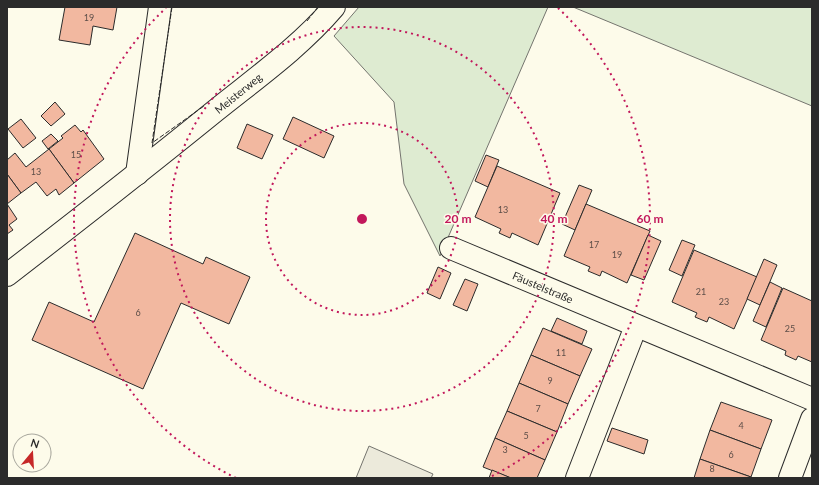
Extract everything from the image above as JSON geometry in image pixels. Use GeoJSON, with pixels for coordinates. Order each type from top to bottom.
{"type":"FeatureCollection","features":[{"type":"Feature","properties":{"kind":"street"},"geometry":{"type":"LineString","coordinates":[[137,174],[160,7]]}},
{"type":"Feature","properties":{"kind":"street","name":"Meisterweg"},"geometry":{"type":"LineString","coordinates":[[7,275],[137,174],[292,49],[334,7]]}},
{"type":"Feature","properties":{"kind":"street","name":"Fäustelstraße"},"geometry":{"type":"LineString","coordinates":[[451,248],[812,399]]}},
{"type":"Feature","properties":{"kind":"street"},"geometry":{"type":"LineString","coordinates":[[577,478],[636,326]]}},
{"type":"Feature","properties":{"kind":"street"},"geometry":{"type":"LineString","coordinates":[[790,478],[812,419]]}},
{"type":"Feature","properties":{"kind":"green space"},"geometry":{"type":"Polygon","coordinates":[[[359,7],[548,7],[440,256],[404,184],[394,102],[334,36],[359,7]]]}},
{"type":"Feature","properties":{"kind":"green space"},"geometry":{"type":"Polygon","coordinates":[[[573,7],[812,7],[812,106],[573,7]]]}},
{"type":"Feature","properties":{"kind":"shaded area"},"geometry":{"type":"Polygon","coordinates":[[[369,446],[433,474],[431,478],[356,478],[369,446]]]}},
{"type":"Feature","properties":{"kind":"building"},"geometry":{"type":"Polygon","coordinates":[[[65,7],[117,7],[113,30],[93,26],[90,45],[59,40],[65,7]]]}},
{"type":"Feature","properties":{"kind":"building"},"geometry":{"type":"Polygon","coordinates":[[[55,102],[65,114],[51,126],[41,116],[55,102]]]}},
{"type":"Feature","properties":{"kind":"building"},"geometry":{"type":"Polygon","coordinates":[[[293,117],[334,136],[324,158],[283,139],[293,117]]]}},
{"type":"Feature","properties":{"kind":"building"},"geometry":{"type":"Polygon","coordinates":[[[21,119],[36,138],[23,148],[8,129],[21,119]]]}},
{"type":"Feature","properties":{"kind":"building"},"geometry":{"type":"Polygon","coordinates":[[[247,124],[273,135],[262,159],[237,148],[247,124]]]}},
{"type":"Feature","properties":{"kind":"building"},"geometry":{"type":"Polygon","coordinates":[[[75,125],[81,132],[83,130],[104,159],[74,183],[49,149],[63,138],[61,136],[75,125]]]}},
{"type":"Feature","properties":{"kind":"building"},"geometry":{"type":"Polygon","coordinates":[[[51,134],[58,141],[48,149],[42,141],[51,134]]]}},
{"type":"Feature","properties":{"kind":"building"},"geometry":{"type":"Polygon","coordinates":[[[49,149],[74,183],[59,195],[56,189],[47,196],[36,182],[21,193],[7,174],[7,160],[15,153],[26,167],[49,149]]]}},
{"type":"Feature","properties":{"kind":"building"},"geometry":{"type":"Polygon","coordinates":[[[486,155],[499,160],[488,187],[475,181],[486,155]]]}},
{"type":"Feature","properties":{"kind":"building"},"geometry":{"type":"Polygon","coordinates":[[[497,166],[560,193],[538,245],[512,233],[510,238],[499,233],[501,229],[475,217],[497,166]]]}},
{"type":"Feature","properties":{"kind":"building"},"geometry":{"type":"Polygon","coordinates":[[[7,174],[21,193],[7,204],[7,174]]]}},
{"type":"Feature","properties":{"kind":"building"},"geometry":{"type":"Polygon","coordinates":[[[579,185],[592,190],[575,230],[562,224],[579,185]]]}},
{"type":"Feature","properties":{"kind":"building"},"geometry":{"type":"Polygon","coordinates":[[[7,204],[17,219],[9,225],[13,230],[7,234],[7,204]]]}},
{"type":"Feature","properties":{"kind":"building"},"geometry":{"type":"Polygon","coordinates":[[[586,204],[650,231],[627,283],[602,271],[600,276],[588,271],[590,267],[564,256],[586,204]]]}},
{"type":"Feature","properties":{"kind":"building"},"geometry":{"type":"Polygon","coordinates":[[[135,233],[203,264],[206,257],[250,277],[229,324],[181,303],[143,389],[32,340],[49,302],[94,322],[135,233]]]}},
{"type":"Feature","properties":{"kind":"building"},"geometry":{"type":"Polygon","coordinates":[[[648,235],[661,241],[644,280],[631,275],[648,235]]]}},
{"type":"Feature","properties":{"kind":"building"},"geometry":{"type":"Polygon","coordinates":[[[682,240],[695,245],[682,276],[669,270],[682,240]]]}},
{"type":"Feature","properties":{"kind":"building"},"geometry":{"type":"Polygon","coordinates":[[[694,250],[757,277],[734,329],[709,317],[707,322],[695,317],[697,313],[672,302],[694,250]]]}},
{"type":"Feature","properties":{"kind":"building"},"geometry":{"type":"Polygon","coordinates":[[[764,259],[777,265],[760,305],[747,299],[764,259]]]}},
{"type":"Feature","properties":{"kind":"building"},"geometry":{"type":"Polygon","coordinates":[[[438,267],[451,273],[440,299],[427,293],[438,267]]]}},
{"type":"Feature","properties":{"kind":"building"},"geometry":{"type":"Polygon","coordinates":[[[465,279],[478,284],[467,311],[453,305],[465,279]]]}},
{"type":"Feature","properties":{"kind":"building"},"geometry":{"type":"Polygon","coordinates":[[[770,282],[782,288],[766,327],[753,321],[770,282]]]}},
{"type":"Feature","properties":{"kind":"building"},"geometry":{"type":"Polygon","coordinates":[[[783,288],[812,301],[812,362],[798,356],[796,360],[785,355],[786,351],[761,340],[783,288]]]}},
{"type":"Feature","properties":{"kind":"building"},"geometry":{"type":"Polygon","coordinates":[[[557,318],[587,331],[582,344],[551,331],[557,318]]]}},
{"type":"Feature","properties":{"kind":"building"},"geometry":{"type":"Polygon","coordinates":[[[543,328],[592,349],[580,376],[531,355],[543,328]]]}},
{"type":"Feature","properties":{"kind":"building"},"geometry":{"type":"Polygon","coordinates":[[[531,355],[580,376],[568,404],[519,383],[531,355]]]}},
{"type":"Feature","properties":{"kind":"building"},"geometry":{"type":"Polygon","coordinates":[[[519,383],[568,404],[557,432],[507,411],[519,383]]]}},
{"type":"Feature","properties":{"kind":"building"},"geometry":{"type":"Polygon","coordinates":[[[721,402],[772,420],[761,449],[710,430],[721,402]]]}},
{"type":"Feature","properties":{"kind":"building"},"geometry":{"type":"Polygon","coordinates":[[[507,411],[557,432],[545,460],[495,438],[507,411]]]}},
{"type":"Feature","properties":{"kind":"building"},"geometry":{"type":"Polygon","coordinates":[[[612,428],[648,440],[644,454],[607,441],[612,428]]]}},
{"type":"Feature","properties":{"kind":"building"},"geometry":{"type":"Polygon","coordinates":[[[710,430],[761,449],[751,477],[700,459],[710,430]]]}},
{"type":"Feature","properties":{"kind":"building"},"geometry":{"type":"Polygon","coordinates":[[[495,438],[545,460],[537,478],[511,478],[483,467],[495,438]]]}},
{"type":"Feature","properties":{"kind":"building"},"geometry":{"type":"Polygon","coordinates":[[[700,459],[751,477],[751,478],[694,478],[700,459]]]}},
{"type":"Feature","properties":{"kind":"building"},"geometry":{"type":"Polygon","coordinates":[[[492,470],[511,478],[489,478],[492,470]]]}},
{"type":"Feature","properties":{"kind":"fence"},"geometry":{"type":"LineString","coordinates":[[172,7],[152,143],[204,106]]}},
{"type":"Feature","properties":{"kind":"fence"},"geometry":{"type":"LineString","coordinates":[[307,21],[318,7]]}}]}
